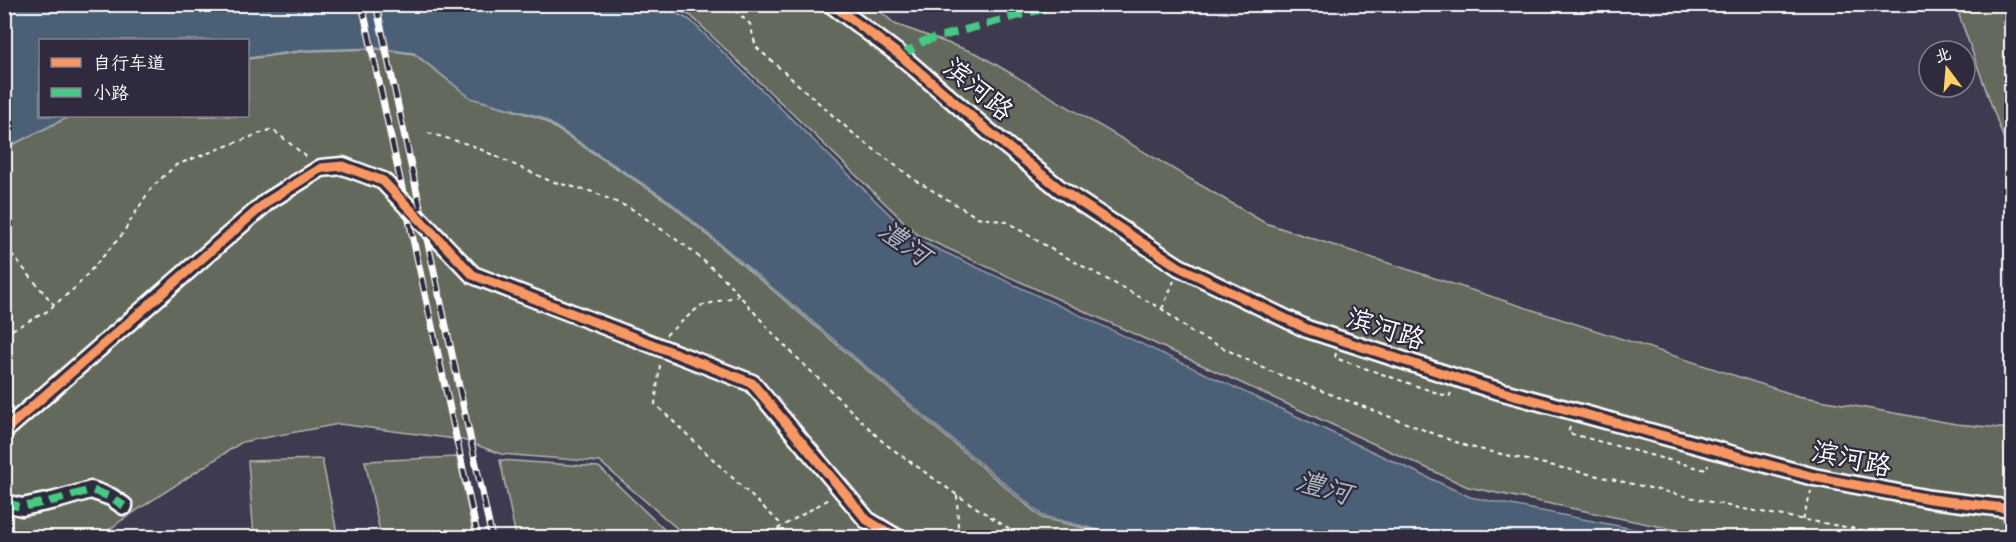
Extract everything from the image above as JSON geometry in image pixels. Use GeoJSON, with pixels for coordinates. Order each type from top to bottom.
{"type":"FeatureCollection","features":[{"type":"Feature","properties":{"kind":"street","name":"滨河路"},"geometry":{"type":"LineString","coordinates":[[831,4],[901,56],[1060,189],[1179,267],[1307,329],[1485,387],[1815,477],[1930,500],[2012,509]]}},
{"type":"Feature","properties":{"kind":"street"},"geometry":{"type":"LineString","coordinates":[[4,431],[268,201],[321,168],[343,166],[383,181],[473,275],[752,383],[867,520],[897,537]]}},
{"type":"Feature","properties":{"kind":"street"},"geometry":{"type":"LineString","coordinates":[[4,503],[22,507],[91,490],[111,497],[124,506]]}},
{"type":"Feature","properties":{"kind":"path"},"geometry":{"type":"LineString","coordinates":[[4,334],[55,306],[76,287],[121,236],[151,188],[176,165],[272,129],[321,168]]}},
{"type":"Feature","properties":{"kind":"path"},"geometry":{"type":"LineString","coordinates":[[428,133],[471,145],[550,181],[593,192],[632,209],[687,248],[724,278],[777,338],[884,443],[957,495],[1011,530],[1026,537]]}},
{"type":"Feature","properties":{"kind":"path"},"geometry":{"type":"LineString","coordinates":[[4,250],[8,250],[55,306]]}},
{"type":"Feature","properties":{"kind":"path"},"geometry":{"type":"LineString","coordinates":[[1162,309],[1179,267]]}},
{"type":"Feature","properties":{"kind":"path"},"geometry":{"type":"LineString","coordinates":[[738,296],[700,306],[658,346],[655,404],[783,526]]}},
{"type":"Feature","properties":{"kind":"path"},"geometry":{"type":"LineString","coordinates":[[1803,520],[1815,477]]}},
{"type":"Feature","properties":{"kind":"path"},"geometry":{"type":"LineString","coordinates":[[762,537],[842,492]]}},
{"type":"Feature","properties":{"kind":"path"},"geometry":{"type":"LineString","coordinates":[[957,495],[958,529],[961,537]]}},
{"type":"Feature","properties":{"kind":"green space"},"geometry":{"type":"Polygon","coordinates":[[[666,5],[873,5],[895,24],[978,54],[1265,223],[1798,396],[1956,424],[2011,429],[2011,537],[1711,537],[1468,487],[918,235],[691,16],[666,5]]]}},
{"type":"Feature","properties":{"kind":"green space"},"geometry":{"type":"Polygon","coordinates":[[[1966,5],[2011,5],[2011,159],[1977,65],[1977,39],[1968,39],[1959,15],[1966,5]]]}},
{"type":"Feature","properties":{"kind":"green space"},"geometry":{"type":"Polygon","coordinates":[[[377,49],[414,54],[471,98],[540,118],[667,201],[1042,518],[1122,537],[687,537],[600,462],[501,454],[463,440],[339,424],[242,442],[122,520],[100,537],[5,537],[4,149],[69,117],[249,117],[249,59],[305,51],[377,49]]]}},
{"type":"Feature","properties":{"kind":"green space"},"geometry":{"type":"Polygon","coordinates":[[[457,457],[474,537],[381,537],[365,461],[457,457]]]}},
{"type":"Feature","properties":{"kind":"green space"},"geometry":{"type":"Polygon","coordinates":[[[322,459],[338,537],[254,537],[248,461],[322,459]]]}},
{"type":"Feature","properties":{"kind":"green space"},"geometry":{"type":"Polygon","coordinates":[[[500,460],[599,467],[672,537],[516,537],[500,460]]]}},
{"type":"Feature","properties":{"kind":"water","name":"澧河"},"geometry":{"type":"Polygon","coordinates":[[[5,4],[658,5],[690,20],[914,238],[1470,497],[1675,537],[1130,538],[1043,516],[668,200],[541,117],[471,98],[414,53],[377,48],[305,50],[249,58],[249,39],[39,39],[39,117],[68,117],[5,148],[5,4]]]}},
{"type":"Feature","properties":{"kind":"railway"},"geometry":{"type":"LineString","coordinates":[[362,4],[478,538]]}},
{"type":"Feature","properties":{"kind":"railway"},"geometry":{"type":"LineString","coordinates":[[376,4],[492,538]]}},
{"type":"Feature","properties":{"kind":"marked path"},"geometry":{"type":"LineString","coordinates":[[901,56],[924,41],[1061,4]]}},
{"type":"Feature","properties":{"kind":"marked path"},"geometry":{"type":"LineString","coordinates":[[4,503],[22,507],[91,490],[111,497],[124,506]]}},
{"type":"Feature","properties":{"kind":"cycle path"},"geometry":{"type":"LineString","coordinates":[[831,4],[901,56],[1060,189],[1179,267],[1307,329],[1485,387],[1814,477],[1930,499],[2012,509]]}},
{"type":"Feature","properties":{"kind":"cycle path"},"geometry":{"type":"LineString","coordinates":[[4,431],[268,201],[321,168],[343,166],[383,181],[473,275],[752,383],[867,520],[897,538]]}}]}
